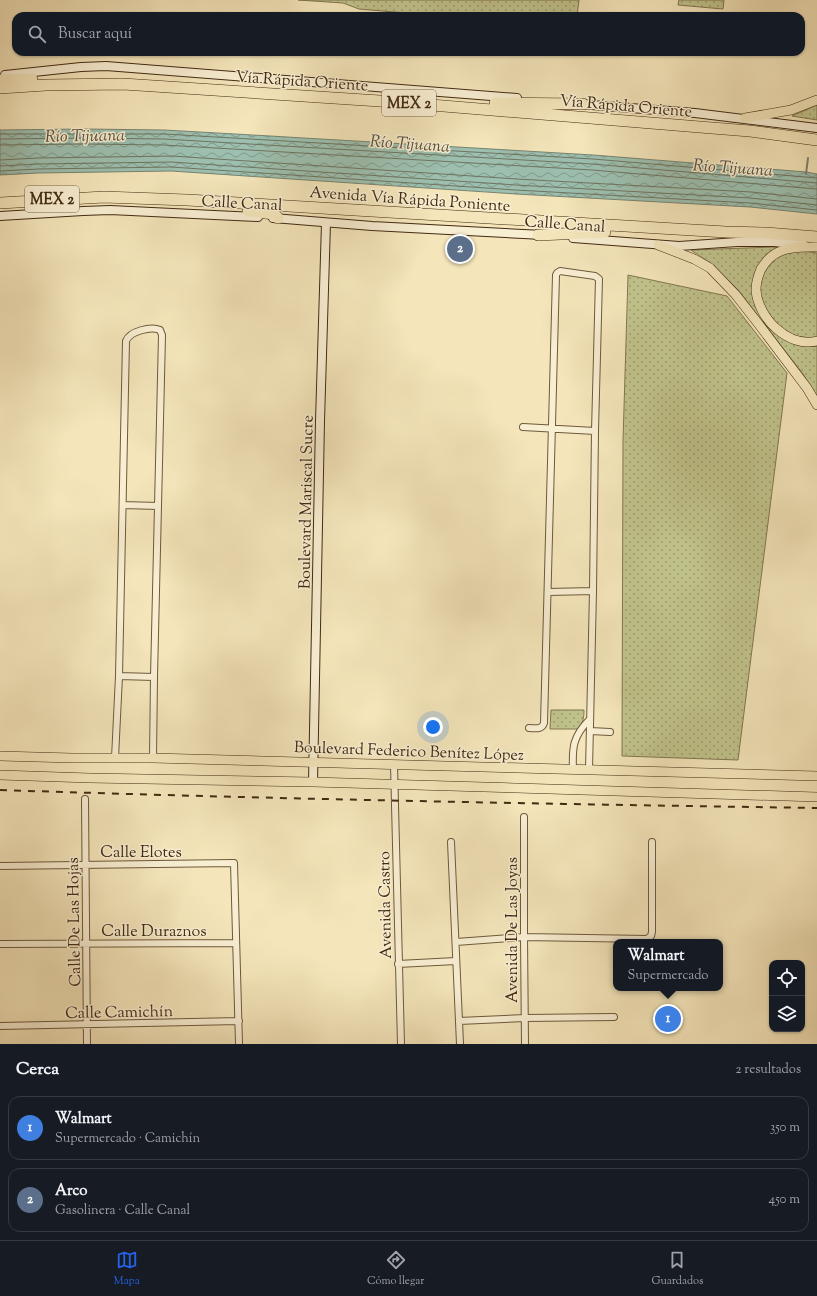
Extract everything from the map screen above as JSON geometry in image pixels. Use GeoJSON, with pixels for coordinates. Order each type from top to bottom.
{"type":"FeatureCollection","features":[{"type":"Feature","properties":{"kind":"highway"},"geometry":{"type":"LineString","coordinates":[[0,80],[92,77],[109,78],[123,84]]}},
{"type":"Feature","properties":{"kind":"highway","name":"Vía Rápida Oriente"},"geometry":{"type":"LineString","coordinates":[[0,88],[46,85],[123,84],[395,102],[743,130],[817,140]]}},
{"type":"Feature","properties":{"kind":"highway"},"geometry":{"type":"LineString","coordinates":[[395,102],[436,100],[514,104],[583,104]]}},
{"type":"Feature","properties":{"kind":"highway"},"geometry":{"type":"LineString","coordinates":[[0,210],[93,202],[104,197]]}},
{"type":"Feature","properties":{"kind":"highway","name":"Avenida Vía Rápida Poniente"},"geometry":{"type":"LineString","coordinates":[[0,203],[104,197],[187,200],[817,237]]}},
{"type":"Feature","properties":{"kind":"highway"},"geometry":{"type":"LineString","coordinates":[[187,200],[202,206],[274,214],[278,218]]}},
{"type":"Feature","properties":{"kind":"highway"},"geometry":{"type":"LineString","coordinates":[[538,235],[664,229]]}},
{"type":"Feature","properties":{"kind":"main road"},"geometry":{"type":"LineString","coordinates":[[0,76],[81,67],[106,66],[695,113],[817,128]]}},
{"type":"Feature","properties":{"kind":"main road"},"geometry":{"type":"LineString","coordinates":[[745,118],[791,110],[817,100]]}},
{"type":"Feature","properties":{"kind":"main road","name":"Calle Canal"},"geometry":{"type":"LineString","coordinates":[[0,216],[110,210],[278,218],[326,223],[538,235],[679,246],[737,242],[774,242],[817,247]]}},
{"type":"Feature","properties":{"kind":"main road","name":"Boulevard Mariscal Sucre"},"geometry":{"type":"LineString","coordinates":[[313,782],[320,421],[326,223]]}},
{"type":"Feature","properties":{"kind":"main road"},"geometry":{"type":"LineString","coordinates":[[658,244],[687,255],[710,268],[744,305],[807,388],[817,405]]}},
{"type":"Feature","properties":{"kind":"main road"},"geometry":{"type":"LineString","coordinates":[[817,247],[792,248],[782,250],[775,254],[762,267],[758,278],[756,291],[764,314],[780,332],[801,342],[817,341]]}},
{"type":"Feature","properties":{"kind":"main road","name":"Boulevard Federico Benítez López"},"geometry":{"type":"LineString","coordinates":[[0,756],[153,758],[573,770],[815,775]]}},
{"type":"Feature","properties":{"kind":"main road"},"geometry":{"type":"LineString","coordinates":[[0,775],[313,782],[815,797]]}},
{"type":"Feature","properties":{"kind":"street"},"geometry":{"type":"LineString","coordinates":[[529,728],[541,728],[544,723],[556,275],[560,271],[595,276],[599,279],[589,770]]}},
{"type":"Feature","properties":{"kind":"street"},"geometry":{"type":"LineString","coordinates":[[115,758],[123,505],[126,341],[134,332],[153,328],[160,330],[162,335],[153,758]]}},
{"type":"Feature","properties":{"kind":"street"},"geometry":{"type":"LineString","coordinates":[[523,427],[595,431]]}},
{"type":"Feature","properties":{"kind":"street"},"geometry":{"type":"LineString","coordinates":[[123,505],[158,506]]}},
{"type":"Feature","properties":{"kind":"street"},"geometry":{"type":"LineString","coordinates":[[548,592],[593,592]]}},
{"type":"Feature","properties":{"kind":"street"},"geometry":{"type":"LineString","coordinates":[[118,676],[154,677]]}},
{"type":"Feature","properties":{"kind":"street"},"geometry":{"type":"LineString","coordinates":[[573,770],[573,745],[575,738],[590,719]]}},
{"type":"Feature","properties":{"kind":"street"},"geometry":{"type":"LineString","coordinates":[[590,731],[610,732]]}},
{"type":"Feature","properties":{"kind":"street","name":"Avenida Castro"},"geometry":{"type":"LineString","coordinates":[[394,765],[401,1044]]}},
{"type":"Feature","properties":{"kind":"street","name":"Calle De Las Hojas"},"geometry":{"type":"LineString","coordinates":[[85,799],[88,1044]]}},
{"type":"Feature","properties":{"kind":"street","name":"Avenida De Las Joyas"},"geometry":{"type":"LineString","coordinates":[[524,817],[525,1044]]}},
{"type":"Feature","properties":{"kind":"street"},"geometry":{"type":"LineString","coordinates":[[451,842],[460,1044]]}},
{"type":"Feature","properties":{"kind":"street"},"geometry":{"type":"LineString","coordinates":[[456,942],[524,937],[647,939],[652,932],[652,842]]}},
{"type":"Feature","properties":{"kind":"street","name":"Calle Elotes"},"geometry":{"type":"LineString","coordinates":[[0,866],[234,863],[236,943]]}},
{"type":"Feature","properties":{"kind":"street"},"geometry":{"type":"LineString","coordinates":[[236,943],[239,1044]]}},
{"type":"Feature","properties":{"kind":"street","name":"Calle Duraznos"},"geometry":{"type":"LineString","coordinates":[[0,944],[236,943]]}},
{"type":"Feature","properties":{"kind":"street"},"geometry":{"type":"LineString","coordinates":[[398,964],[456,961]]}},
{"type":"Feature","properties":{"kind":"street"},"geometry":{"type":"LineString","coordinates":[[459,1021],[525,1018],[614,1017]]}},
{"type":"Feature","properties":{"kind":"street","name":"Calle Camichín"},"geometry":{"type":"LineString","coordinates":[[0,1026],[239,1021]]}},
{"type":"Feature","properties":{"kind":"green space"},"geometry":{"type":"Polygon","coordinates":[[[298,0],[579,0],[578,12],[394,12],[359,9],[343,3],[298,0]]]}},
{"type":"Feature","properties":{"kind":"green space"},"geometry":{"type":"Polygon","coordinates":[[[679,0],[724,0],[723,9],[678,5],[679,0]]]}},
{"type":"Feature","properties":{"kind":"green space"},"geometry":{"type":"Polygon","coordinates":[[[817,105],[817,120],[792,116],[817,105]]]}},
{"type":"Feature","properties":{"kind":"green space"},"geometry":{"type":"Polygon","coordinates":[[[774,247],[817,253],[817,396],[803,374],[739,291],[712,264],[691,250],[774,247]]]}},
{"type":"Feature","properties":{"kind":"green space"},"geometry":{"type":"Polygon","coordinates":[[[628,275],[727,296],[787,373],[738,760],[622,756],[623,441],[628,275]]]}},
{"type":"Feature","properties":{"kind":"green space"},"geometry":{"type":"Polygon","coordinates":[[[551,710],[584,710],[583,721],[577,729],[550,729],[551,710]]]}},
{"type":"Feature","properties":{"kind":"water","name":"Río Tijuana"},"geometry":{"type":"Polygon","coordinates":[[[0,130],[164,130],[593,155],[806,172],[817,174],[817,214],[750,207],[516,194],[171,171],[0,175],[0,130]]]}},
{"type":"Feature","properties":{"kind":"waterway"},"geometry":{"type":"LineString","coordinates":[[806,174],[808,158]]}},
{"type":"Feature","properties":{"kind":"railway"},"geometry":{"type":"LineString","coordinates":[[0,790],[408,801],[817,808]]}},
{"type":"Feature","properties":{"kind":"place","name":"Arco"},"geometry":{"type":"Point","coordinates":[460,249]}},
{"type":"Feature","properties":{"kind":"place","name":"Walmart"},"geometry":{"type":"Point","coordinates":[668,1019]}}]}
